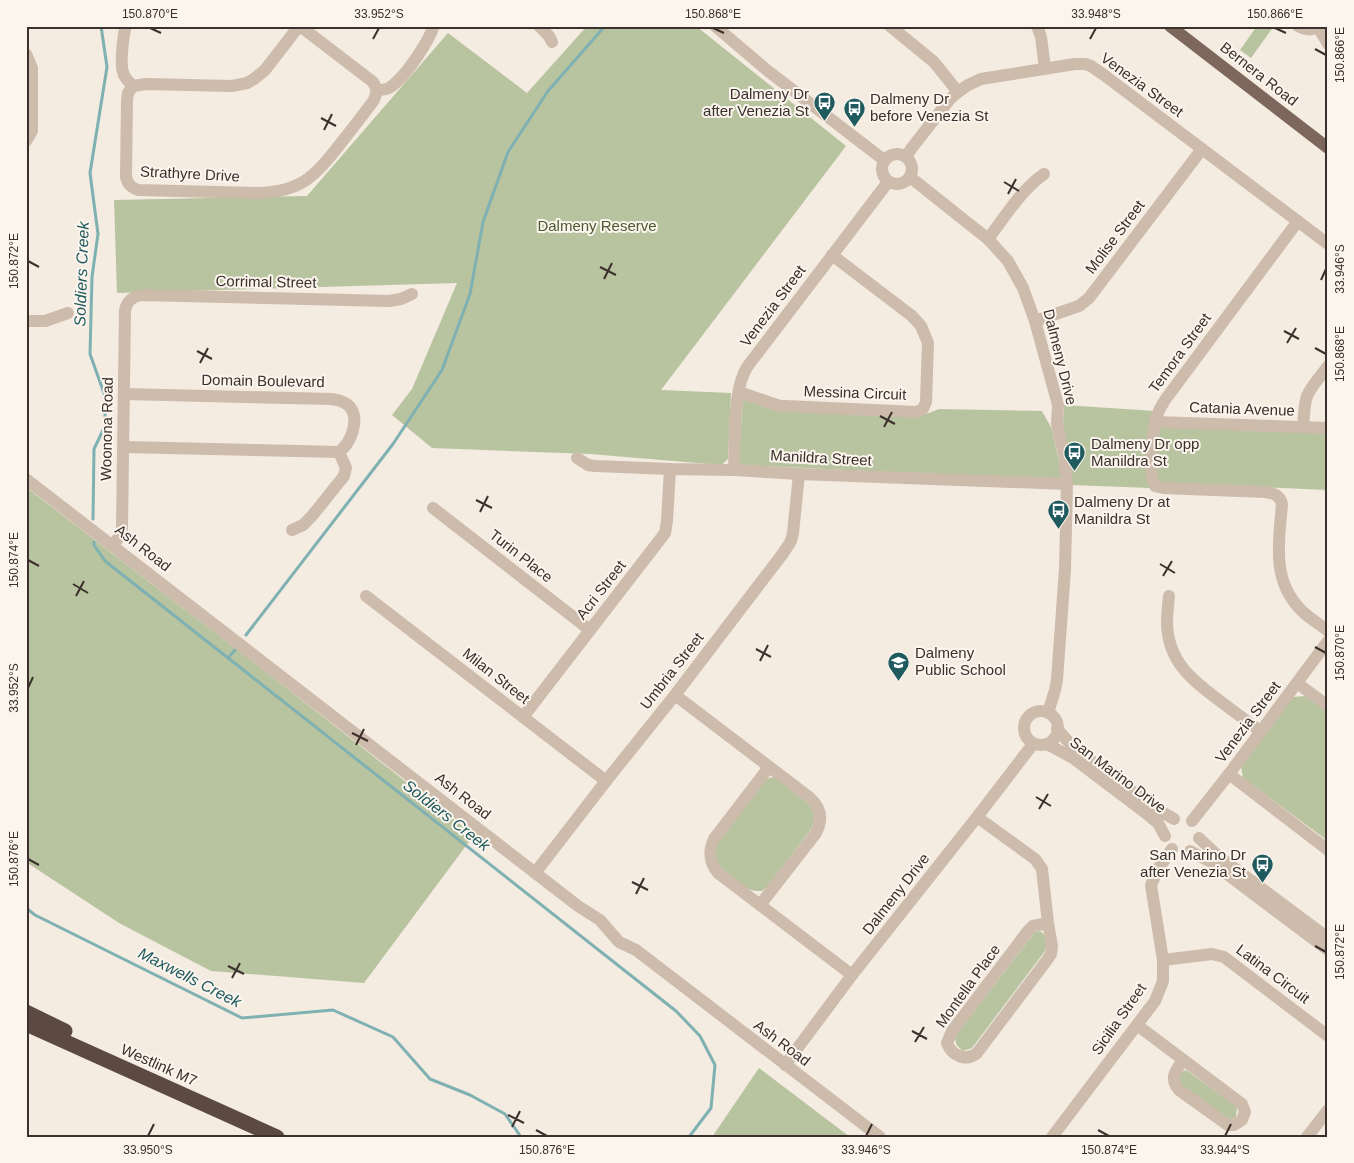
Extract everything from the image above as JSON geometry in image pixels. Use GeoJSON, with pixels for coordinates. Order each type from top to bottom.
{"type":"FeatureCollection","features":[{"type":"Feature","properties":{"kind":"highway"},"geometry":{"type":"LineString","coordinates":[[26,1012],[235,1118]]}},
{"type":"Feature","properties":{"kind":"highway","name":"Westlink M7"},"geometry":{"type":"LineString","coordinates":[[26,1024],[277,1137]]}},
{"type":"Feature","properties":{"kind":"main road","name":"Bernera Road"},"geometry":{"type":"LineString","coordinates":[[1170,26],[1328,148]]}},
{"type":"Feature","properties":{"kind":"street"},"geometry":{"type":"LineString","coordinates":[[126,26],[122,69],[126,79],[132,86],[146,84],[232,86],[247,83],[265,70],[300,26],[373,82],[377,90],[390,88],[402,76],[422,51],[434,26]]}},
{"type":"Feature","properties":{"kind":"street"},"geometry":{"type":"LineString","coordinates":[[539,26],[552,42]]}},
{"type":"Feature","properties":{"kind":"street"},"geometry":{"type":"LineString","coordinates":[[715,26],[730,31],[768,71],[884,160]]}},
{"type":"Feature","properties":{"kind":"street"},"geometry":{"type":"LineString","coordinates":[[890,26],[934,62],[958,92]]}},
{"type":"Feature","properties":{"kind":"street"},"geometry":{"type":"LineString","coordinates":[[1037,26],[1042,42],[1045,68]]}},
{"type":"Feature","properties":{"kind":"street"},"geometry":{"type":"LineString","coordinates":[[1298,26],[1309,30],[1319,27],[1328,44]]}},
{"type":"Feature","properties":{"kind":"street"},"geometry":{"type":"LineString","coordinates":[[26,54],[32,68],[32,131],[26,141]]}},
{"type":"Feature","properties":{"kind":"street","name":"Venezia Street"},"geometry":{"type":"LineString","coordinates":[[906,157],[938,115],[958,92],[968,85],[987,78],[1045,68],[1085,64],[1091,66],[1328,244]]}},
{"type":"Feature","properties":{"kind":"street","name":"Strathyre Drive"},"geometry":{"type":"LineString","coordinates":[[132,86],[127,100],[126,177],[127,183],[130,186],[138,190],[258,193],[286,190],[300,184],[317,172],[369,107],[374,100],[377,90]]}},
{"type":"Feature","properties":{"kind":"street","name":"Molise Street"},"geometry":{"type":"LineString","coordinates":[[1035,321],[1079,306],[1089,298],[1202,149]]}},
{"type":"Feature","properties":{"kind":"street"},"geometry":{"type":"LineString","coordinates":[[894,154],[901,154],[906,157],[912,165],[910,177],[906,182],[894,185],[888,182],[882,172],[884,160],[894,154]]}},
{"type":"Feature","properties":{"kind":"street"},"geometry":{"type":"LineString","coordinates":[[988,239],[1026,190],[1036,179],[1044,174]]}},
{"type":"Feature","properties":{"kind":"street","name":"Dalmeny Drive"},"geometry":{"type":"LineString","coordinates":[[910,177],[988,239],[1008,261],[1018,278],[1035,321],[1058,405],[1057,424],[1064,455],[1067,484],[1065,569],[1059,664],[1055,690],[1048,713]]}},
{"type":"Feature","properties":{"kind":"street","name":"Venezia Street"},"geometry":{"type":"LineString","coordinates":[[734,470],[739,392],[744,374],[756,354],[888,182]]}},
{"type":"Feature","properties":{"kind":"street","name":"Temora Street"},"geometry":{"type":"LineString","coordinates":[[1298,222],[1160,408],[1153,435],[1152,479],[1156,486],[1163,488],[1265,492],[1275,494],[1280,498],[1282,504],[1278,555],[1282,577],[1297,606],[1328,631]]}},
{"type":"Feature","properties":{"kind":"street","name":"Messina Circuit"},"geometry":{"type":"LineString","coordinates":[[739,392],[784,406],[916,412],[923,409],[926,402],[928,349],[926,337],[921,326],[912,316],[832,255]]}},
{"type":"Feature","properties":{"kind":"street","name":"Corrimal Street"},"geometry":{"type":"LineString","coordinates":[[125,310],[128,301],[141,295],[389,301],[401,299],[412,294]]}},
{"type":"Feature","properties":{"kind":"street","name":"Woonona Road"},"geometry":{"type":"LineString","coordinates":[[113,545],[120,536],[122,528],[125,310]]}},
{"type":"Feature","properties":{"kind":"street"},"geometry":{"type":"LineString","coordinates":[[26,321],[45,321],[68,313]]}},
{"type":"Feature","properties":{"kind":"street"},"geometry":{"type":"LineString","coordinates":[[1303,427],[1307,396],[1328,366]]}},
{"type":"Feature","properties":{"kind":"street","name":"Domain Boulevard"},"geometry":{"type":"LineString","coordinates":[[124,394],[337,400],[350,407],[354,424],[349,440],[339,452]]}},
{"type":"Feature","properties":{"kind":"street","name":"Catania Avenue"},"geometry":{"type":"LineString","coordinates":[[1156,422],[1328,428]]}},
{"type":"Feature","properties":{"kind":"street"},"geometry":{"type":"LineString","coordinates":[[124,446],[339,452],[346,468],[344,476],[312,516],[303,525],[292,530]]}},
{"type":"Feature","properties":{"kind":"street","name":"Manildra Street"},"geometry":{"type":"LineString","coordinates":[[576,458],[588,465],[595,466],[1067,484]]}},
{"type":"Feature","properties":{"kind":"street","name":"Acri Street"},"geometry":{"type":"LineString","coordinates":[[523,717],[665,533],[670,469]]}},
{"type":"Feature","properties":{"kind":"street","name":"Umbria Street"},"geometry":{"type":"LineString","coordinates":[[536,873],[784,552],[791,541],[793,533],[798,474]]}},
{"type":"Feature","properties":{"kind":"street","name":"Ash Road"},"geometry":{"type":"LineString","coordinates":[[26,478],[578,906],[600,920],[619,942],[636,950],[880,1137]]}},
{"type":"Feature","properties":{"kind":"street","name":"Turin Place"},"geometry":{"type":"LineString","coordinates":[[433,508],[590,630]]}},
{"type":"Feature","properties":{"kind":"street","name":"Milan Street"},"geometry":{"type":"LineString","coordinates":[[366,596],[606,781]]}},
{"type":"Feature","properties":{"kind":"street"},"geometry":{"type":"LineString","coordinates":[[1169,596],[1167,623],[1169,637],[1174,654],[1184,671],[1197,684],[1260,731]]}},
{"type":"Feature","properties":{"kind":"street","name":"Venezia Street"},"geometry":{"type":"LineString","coordinates":[[1192,821],[1328,641]]}},
{"type":"Feature","properties":{"kind":"street"},"geometry":{"type":"LineString","coordinates":[[1297,683],[1328,706]]}},
{"type":"Feature","properties":{"kind":"street"},"geometry":{"type":"LineString","coordinates":[[675,694],[814,801],[820,811],[820,822],[816,833],[760,905]]}},
{"type":"Feature","properties":{"kind":"street"},"geometry":{"type":"LineString","coordinates":[[1037,712],[1048,713],[1054,718],[1057,729],[1054,738],[1047,744],[1032,744],[1024,731],[1025,721],[1037,712]]}},
{"type":"Feature","properties":{"kind":"street","name":"San Marino Drive"},"geometry":{"type":"LineString","coordinates":[[1057,729],[1074,748],[1174,820]]}},
{"type":"Feature","properties":{"kind":"street","name":"Dalmeny Drive"},"geometry":{"type":"LineString","coordinates":[[785,1065],[852,975],[1032,744]]}},
{"type":"Feature","properties":{"kind":"street","name":"San Marino Drive"},"geometry":{"type":"LineString","coordinates":[[1047,744],[1073,758],[1147,814],[1158,824],[1165,836]]}},
{"type":"Feature","properties":{"kind":"street"},"geometry":{"type":"LineString","coordinates":[[769,767],[714,839],[710,846],[709,854],[712,865],[718,873],[852,975]]}},
{"type":"Feature","properties":{"kind":"street"},"geometry":{"type":"LineString","coordinates":[[1229,774],[1328,850]]}},
{"type":"Feature","properties":{"kind":"street","name":"Montella Place"},"geometry":{"type":"LineString","coordinates":[[977,817],[1035,860],[1042,868],[1052,946],[1051,954],[1047,960],[977,1052],[966,1058],[953,1052],[947,1043],[952,1031],[1028,931],[1033,926],[1048,923]]}},
{"type":"Feature","properties":{"kind":"street"},"geometry":{"type":"LineString","coordinates":[[1183,818],[1192,821],[1199,830],[1196,846],[1190,851],[1181,852],[1172,849],[1166,841],[1167,826],[1174,820],[1183,818]]}},
{"type":"Feature","properties":{"kind":"street"},"geometry":{"type":"LineString","coordinates":[[1199,838],[1217,855],[1328,938]]}},
{"type":"Feature","properties":{"kind":"street","name":"Sicilia Street"},"geometry":{"type":"LineString","coordinates":[[1058,1135],[1159,994],[1163,981],[1163,960],[1152,885],[1158,869],[1172,849]]}},
{"type":"Feature","properties":{"kind":"street"},"geometry":{"type":"LineString","coordinates":[[1190,851],[1211,862],[1328,950]]}},
{"type":"Feature","properties":{"kind":"street","name":"Latina Circuit"},"geometry":{"type":"LineString","coordinates":[[1163,960],[1212,954],[1224,957],[1328,1036]]}},
{"type":"Feature","properties":{"kind":"street"},"geometry":{"type":"LineString","coordinates":[[1137,1025],[1242,1104],[1245,1112],[1242,1120],[1228,1125],[1179,1090],[1174,1084],[1174,1078],[1176,1070],[1183,1060]]}},
{"type":"Feature","properties":{"kind":"street"},"geometry":{"type":"LineString","coordinates":[[1307,1137],[1328,1110]]}},
{"type":"Feature","properties":{"kind":"green space","name":"Dalmeny Reserve"},"geometry":{"type":"Polygon","coordinates":[[[587,26],[696,26],[846,146],[661,390],[731,393],[728,459],[721,465],[590,454],[432,448],[392,415],[412,389],[457,283],[117,293],[114,200],[307,196],[448,33],[527,93],[587,26]]]}},
{"type":"Feature","properties":{"kind":"green space"},"geometry":{"type":"Polygon","coordinates":[[[1257,26],[1274,26],[1251,58],[1240,50],[1257,26]]]}},
{"type":"Feature","properties":{"kind":"green space"},"geometry":{"type":"Polygon","coordinates":[[[743,400],[926,414],[939,409],[1042,411],[1052,429],[1060,466],[1060,480],[738,465],[743,400]]]}},
{"type":"Feature","properties":{"kind":"green space"},"geometry":{"type":"Polygon","coordinates":[[[1064,405],[1155,411],[1150,488],[1071,485],[1063,427],[1064,405]]]}},
{"type":"Feature","properties":{"kind":"green space"},"geometry":{"type":"Polygon","coordinates":[[[1159,425],[1328,433],[1328,490],[1159,483],[1155,474],[1159,425]]]}},
{"type":"Feature","properties":{"kind":"green space"},"geometry":{"type":"Polygon","coordinates":[[[26,487],[474,835],[364,983],[211,971],[119,923],[26,862],[26,487]]]}},
{"type":"Feature","properties":{"kind":"green space"},"geometry":{"type":"Polygon","coordinates":[[[1306,696],[1328,712],[1328,841],[1243,778],[1241,766],[1292,697],[1306,696]]]}},
{"type":"Feature","properties":{"kind":"green space"},"geometry":{"type":"Polygon","coordinates":[[[773,777],[780,780],[813,808],[815,819],[811,829],[768,886],[762,891],[755,891],[748,889],[723,870],[716,861],[714,850],[719,838],[766,779],[773,777]]]}},
{"type":"Feature","properties":{"kind":"green space"},"geometry":{"type":"Polygon","coordinates":[[[1040,931],[1046,940],[1045,951],[972,1048],[963,1051],[955,1040],[956,1035],[1035,932],[1040,931]]]}},
{"type":"Feature","properties":{"kind":"green space"},"geometry":{"type":"Polygon","coordinates":[[[759,1068],[850,1137],[712,1137],[759,1068]]]}},
{"type":"Feature","properties":{"kind":"green space"},"geometry":{"type":"Polygon","coordinates":[[[1186,1070],[1237,1107],[1236,1117],[1229,1120],[1181,1087],[1177,1079],[1179,1073],[1186,1070]]]}},
{"type":"Feature","properties":{"kind":"waterway","name":"Soldiers Creek"},"geometry":{"type":"LineString","coordinates":[[93,519],[94,449],[105,426],[105,396],[90,354],[92,277],[98,234],[90,173],[107,67],[101,26]]}},
{"type":"Feature","properties":{"kind":"waterway"},"geometry":{"type":"LineString","coordinates":[[246,635],[393,444],[442,370],[470,294],[483,222],[508,152],[548,91],[605,26]]}},
{"type":"Feature","properties":{"kind":"waterway","name":"Soldiers Creek"},"geometry":{"type":"LineString","coordinates":[[94,542],[94,545],[105,561],[676,1011],[700,1036],[715,1065],[711,1108],[689,1137]]}},
{"type":"Feature","properties":{"kind":"waterway"},"geometry":{"type":"LineString","coordinates":[[228,658],[235,650]]}},
{"type":"Feature","properties":{"kind":"waterway","name":"Maxwells Creek"},"geometry":{"type":"LineString","coordinates":[[26,908],[35,915],[242,1018],[333,1010],[393,1037],[430,1079],[470,1095],[505,1114],[521,1137]]}},
{"type":"Feature","properties":{"kind":"place","name":"Dalmeny Dr after Venezia St"},"geometry":{"type":"Point","coordinates":[825,122]}},
{"type":"Feature","properties":{"kind":"place","name":"Dalmeny Dr before Venezia St"},"geometry":{"type":"Point","coordinates":[854,127]}},
{"type":"Feature","properties":{"kind":"place","name":"Dalmeny Dr opp Manildra St"},"geometry":{"type":"Point","coordinates":[1075,472]}},
{"type":"Feature","properties":{"kind":"place","name":"Dalmeny Dr at Manildra St"},"geometry":{"type":"Point","coordinates":[1058,530]}},
{"type":"Feature","properties":{"kind":"place","name":"Dalmeny Public School"},"geometry":{"type":"Point","coordinates":[899,681]}},
{"type":"Feature","properties":{"kind":"place","name":"San Marino Dr after Venezia St"},"geometry":{"type":"Point","coordinates":[1262,883]}}]}
